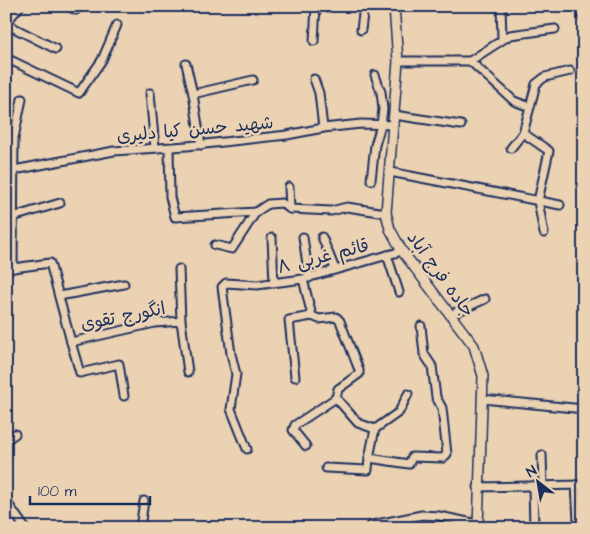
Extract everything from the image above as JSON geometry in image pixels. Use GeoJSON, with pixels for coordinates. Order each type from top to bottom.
{"type":"FeatureCollection","features":[{"type":"Feature","properties":{"kind":"street"},"geometry":{"type":"LineString","coordinates":[[20,6],[6,24],[56,49]]}},
{"type":"Feature","properties":{"kind":"street"},"geometry":{"type":"LineString","coordinates":[[68,6],[76,10]]}},
{"type":"Feature","properties":{"kind":"street"},"geometry":{"type":"LineString","coordinates":[[314,41],[316,6]]}},
{"type":"Feature","properties":{"kind":"street"},"geometry":{"type":"LineString","coordinates":[[361,30],[364,6]]}},
{"type":"Feature","properties":{"kind":"street","name":"جاده فرج آباد"},"geometry":{"type":"LineString","coordinates":[[394,6],[398,61],[386,213],[390,229],[402,252],[474,346],[483,376],[478,526]]}},
{"type":"Feature","properties":{"kind":"street"},"geometry":{"type":"LineString","coordinates":[[501,6],[502,39]]}},
{"type":"Feature","properties":{"kind":"street"},"geometry":{"type":"LineString","coordinates":[[579,6],[584,20]]}},
{"type":"Feature","properties":{"kind":"street"},"geometry":{"type":"LineString","coordinates":[[6,58],[79,93],[102,60],[117,25]]}},
{"type":"Feature","properties":{"kind":"street"},"geometry":{"type":"LineString","coordinates":[[398,61],[470,61],[510,35],[556,29]]}},
{"type":"Feature","properties":{"kind":"street"},"geometry":{"type":"LineString","coordinates":[[470,61],[514,101],[530,107]]}},
{"type":"Feature","properties":{"kind":"street"},"geometry":{"type":"LineString","coordinates":[[186,64],[201,145]]}},
{"type":"Feature","properties":{"kind":"street"},"geometry":{"type":"LineString","coordinates":[[510,148],[523,133],[536,84],[545,77],[570,71]]}},
{"type":"Feature","properties":{"kind":"street"},"geometry":{"type":"LineString","coordinates":[[371,180],[374,145],[381,125],[383,109],[381,92],[375,75]]}},
{"type":"Feature","properties":{"kind":"street"},"geometry":{"type":"LineString","coordinates":[[314,79],[319,94],[323,128]]}},
{"type":"Feature","properties":{"kind":"street"},"geometry":{"type":"LineString","coordinates":[[193,94],[253,80]]}},
{"type":"Feature","properties":{"kind":"street"},"geometry":{"type":"LineString","coordinates":[[150,93],[155,148]]}},
{"type":"Feature","properties":{"kind":"street"},"geometry":{"type":"LineString","coordinates":[[10,268],[14,138],[22,99]]}},
{"type":"Feature","properties":{"kind":"street"},"geometry":{"type":"LineString","coordinates":[[394,115],[461,125]]}},
{"type":"Feature","properties":{"kind":"street","name":"شهید حسن کیا دلیری"},"geometry":{"type":"LineString","coordinates":[[14,170],[114,151],[201,145],[361,124],[394,125]]}},
{"type":"Feature","properties":{"kind":"street"},"geometry":{"type":"LineString","coordinates":[[523,133],[549,151],[538,201],[544,233]]}},
{"type":"Feature","properties":{"kind":"street"},"geometry":{"type":"LineString","coordinates":[[169,148],[170,197],[175,217],[256,212]]}},
{"type":"Feature","properties":{"kind":"street"},"geometry":{"type":"LineString","coordinates":[[390,172],[560,206]]}},
{"type":"Feature","properties":{"kind":"street"},"geometry":{"type":"LineString","coordinates":[[289,187],[290,209]]}},
{"type":"Feature","properties":{"kind":"street"},"geometry":{"type":"LineString","coordinates":[[13,217],[60,203]]}},
{"type":"Feature","properties":{"kind":"street"},"geometry":{"type":"LineString","coordinates":[[215,245],[232,249],[256,212],[268,204],[282,203],[290,209],[331,211],[347,207],[386,213]]}},
{"type":"Feature","properties":{"kind":"street"},"geometry":{"type":"LineString","coordinates":[[303,237],[306,278],[312,316]]}},
{"type":"Feature","properties":{"kind":"street"},"geometry":{"type":"LineString","coordinates":[[322,237],[335,270]]}},
{"type":"Feature","properties":{"kind":"street"},"geometry":{"type":"LineString","coordinates":[[272,238],[274,283]]}},
{"type":"Feature","properties":{"kind":"street","name":"قائم غربی ۸"},"geometry":{"type":"LineString","coordinates":[[247,449],[231,408],[236,374],[231,354],[222,287],[226,283],[258,285],[306,278],[402,252]]}},
{"type":"Feature","properties":{"kind":"street"},"geometry":{"type":"LineString","coordinates":[[387,255],[399,292]]}},
{"type":"Feature","properties":{"kind":"street","name":"انگورج تقوی"},"geometry":{"type":"LineString","coordinates":[[10,268],[50,263],[71,342],[155,323],[181,321],[179,269]]}},
{"type":"Feature","properties":{"kind":"street"},"geometry":{"type":"LineString","coordinates":[[59,296],[124,284]]}},
{"type":"Feature","properties":{"kind":"street"},"geometry":{"type":"LineString","coordinates":[[450,315],[486,299]]}},
{"type":"Feature","properties":{"kind":"street"},"geometry":{"type":"LineString","coordinates":[[295,377],[289,320],[312,316],[319,320],[336,317],[340,321],[359,374],[338,389],[336,398],[296,425],[293,430],[306,446]]}},
{"type":"Feature","properties":{"kind":"street"},"geometry":{"type":"LineString","coordinates":[[181,321],[188,372]]}},
{"type":"Feature","properties":{"kind":"street"},"geometry":{"type":"LineString","coordinates":[[370,458],[409,464],[412,457],[443,458],[447,454],[442,408],[436,397],[432,366],[424,354],[421,326]]}},
{"type":"Feature","properties":{"kind":"street"},"geometry":{"type":"LineString","coordinates":[[71,342],[80,373],[119,364],[124,396]]}},
{"type":"Feature","properties":{"kind":"street"},"geometry":{"type":"LineString","coordinates":[[326,468],[368,470],[375,429],[399,412],[408,394]]}},
{"type":"Feature","properties":{"kind":"street"},"geometry":{"type":"LineString","coordinates":[[336,398],[358,423],[375,429]]}},
{"type":"Feature","properties":{"kind":"street"},"geometry":{"type":"LineString","coordinates":[[482,400],[584,409]]}},
{"type":"Feature","properties":{"kind":"street"},"geometry":{"type":"LineString","coordinates":[[6,440],[15,434]]}},
{"type":"Feature","properties":{"kind":"street"},"geometry":{"type":"LineString","coordinates":[[542,455],[543,486]]}},
{"type":"Feature","properties":{"kind":"street"},"geometry":{"type":"LineString","coordinates":[[478,487],[580,485],[578,521]]}},
{"type":"Feature","properties":{"kind":"street"},"geometry":{"type":"LineString","coordinates":[[533,486],[534,528]]}},
{"type":"Feature","properties":{"kind":"street"},"geometry":{"type":"LineString","coordinates":[[6,501],[25,528]]}},
{"type":"Feature","properties":{"kind":"street"},"geometry":{"type":"LineString","coordinates":[[140,528],[144,501]]}},
{"type":"Feature","properties":{"kind":"street"},"geometry":{"type":"LineString","coordinates":[[369,528],[372,525],[422,515],[439,516],[478,526]]}}]}
